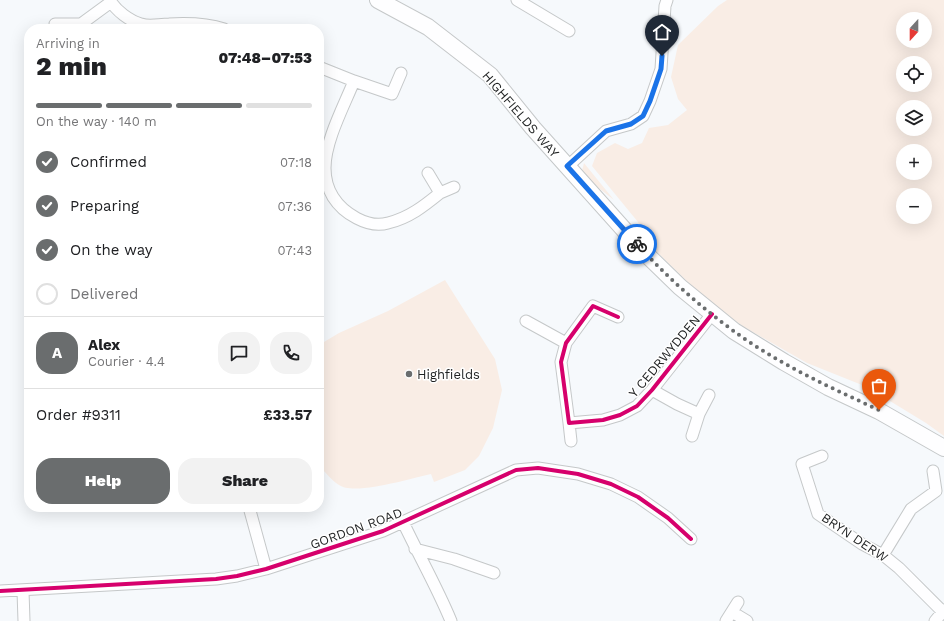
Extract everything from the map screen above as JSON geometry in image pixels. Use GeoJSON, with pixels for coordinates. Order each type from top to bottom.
{"type":"FeatureCollection","features":[{"type":"Feature","properties":{"kind":"main road","name":"HIGHFIELDS WAY"},"geometry":{"type":"LineString","coordinates":[[378,0],[428,27],[490,75],[532,128],[644,252],[680,287],[712,314],[734,331],[784,362],[828,387],[879,410],[944,448]]}},
{"type":"Feature","properties":{"kind":"street"},"geometry":{"type":"LineString","coordinates":[[517,0],[569,31]]}},
{"type":"Feature","properties":{"kind":"street"},"geometry":{"type":"LineString","coordinates":[[567,166],[606,131],[631,124],[643,116],[661,69],[665,6],[667,0]]}},
{"type":"Feature","properties":{"kind":"street"},"geometry":{"type":"LineString","coordinates":[[85,24],[111,1],[122,14],[139,24]]}},
{"type":"Feature","properties":{"kind":"street"},"geometry":{"type":"LineString","coordinates":[[167,24],[194,24]]}},
{"type":"Feature","properties":{"kind":"street"},"geometry":{"type":"LineString","coordinates":[[324,69],[392,94],[401,73]]}},
{"type":"Feature","properties":{"kind":"street"},"geometry":{"type":"LineString","coordinates":[[354,81],[326,153],[325,169],[327,182],[333,197],[343,208],[355,218],[370,223],[386,224],[402,219],[418,211],[440,193],[454,188]]}},
{"type":"Feature","properties":{"kind":"street"},"geometry":{"type":"LineString","coordinates":[[428,173],[440,193]]}},
{"type":"Feature","properties":{"kind":"street"},"geometry":{"type":"LineString","coordinates":[[571,441],[570,423],[561,362],[566,343],[593,306],[618,317]]}},
{"type":"Feature","properties":{"kind":"street","name":"Y CEDRWYDDEN"},"geometry":{"type":"LineString","coordinates":[[570,423],[603,420],[620,415],[637,406],[652,390],[712,314]]}},
{"type":"Feature","properties":{"kind":"street"},"geometry":{"type":"LineString","coordinates":[[526,321],[566,343]]}},
{"type":"Feature","properties":{"kind":"street","name":"Y CEDRWYDDEN"},"geometry":{"type":"LineString","coordinates":[[652,390],[699,414]]}},
{"type":"Feature","properties":{"kind":"street"},"geometry":{"type":"LineString","coordinates":[[692,436],[699,414],[709,394]]}},
{"type":"Feature","properties":{"kind":"street","name":"BRYN DERW"},"geometry":{"type":"LineString","coordinates":[[822,456],[802,464],[818,514],[862,544],[883,555],[899,568],[943,611]]}},
{"type":"Feature","properties":{"kind":"street","name":"GORDON ROAD"},"geometry":{"type":"LineString","coordinates":[[0,591],[23,591],[216,579],[237,576],[266,569],[383,532],[516,470],[538,468],[585,476],[611,484],[638,497],[668,518],[690,539]]}},
{"type":"Feature","properties":{"kind":"street"},"geometry":{"type":"LineString","coordinates":[[883,555],[911,509],[936,491],[933,471]]}},
{"type":"Feature","properties":{"kind":"street"},"geometry":{"type":"LineString","coordinates":[[250,512],[266,569]]}},
{"type":"Feature","properties":{"kind":"street"},"geometry":{"type":"LineString","coordinates":[[403,522],[433,580],[451,621]]}},
{"type":"Feature","properties":{"kind":"street"},"geometry":{"type":"LineString","coordinates":[[416,549],[454,559],[494,574]]}},
{"type":"Feature","properties":{"kind":"street"},"geometry":{"type":"LineString","coordinates":[[23,591],[24,621]]}},
{"type":"Feature","properties":{"kind":"street"},"geometry":{"type":"LineString","coordinates":[[738,602],[729,617],[747,621]]}},
{"type":"Feature","properties":{"kind":"street"},"geometry":{"type":"LineString","coordinates":[[935,621],[943,611]]}},
{"type":"Feature","properties":{"kind":"shaded area"},"geometry":{"type":"Polygon","coordinates":[[[727,0],[944,0],[944,436],[926,423],[867,387],[807,363],[744,327],[704,298],[652,247],[638,222],[592,166],[597,153],[615,143],[628,149],[642,143],[649,128],[668,125],[687,110],[678,99],[671,77],[678,45],[718,6],[727,0]]]}},
{"type":"Feature","properties":{"kind":"shaded area"},"geometry":{"type":"Polygon","coordinates":[[[584,163],[614,200],[591,182],[582,171],[584,163]]]}},
{"type":"Feature","properties":{"kind":"shaded area","name":"Highfields"},"geometry":{"type":"Polygon","coordinates":[[[445,280],[495,359],[502,390],[493,428],[479,456],[465,470],[434,482],[431,474],[384,485],[346,488],[339,485],[324,470],[324,342],[339,333],[388,311],[445,280]]]}},
{"type":"Feature","properties":{"kind":"cycle path"},"geometry":{"type":"LineString","coordinates":[[618,317],[593,306],[566,343],[561,362],[569,423],[603,420],[620,415],[637,406],[652,390],[712,314]]}},
{"type":"Feature","properties":{"kind":"cycle path"},"geometry":{"type":"LineString","coordinates":[[0,591],[216,579],[237,576],[266,569],[383,531],[516,470],[538,468],[578,474],[611,484],[638,497],[668,518],[691,539]]}},
{"type":"Feature","properties":{"kind":"way so far"},"geometry":{"type":"LineString","coordinates":[[637,244],[680,287],[712,314],[757,347],[828,387],[879,410]]}},
{"type":"Feature","properties":{"kind":"place","name":"Highfields"},"geometry":{"type":"Point","coordinates":[409,374]}},
{"type":"Feature","properties":{"kind":"route"},"geometry":{"type":"LineString","coordinates":[[637,244],[567,166],[606,131],[631,124],[643,116],[661,69],[662,56]]}}]}
